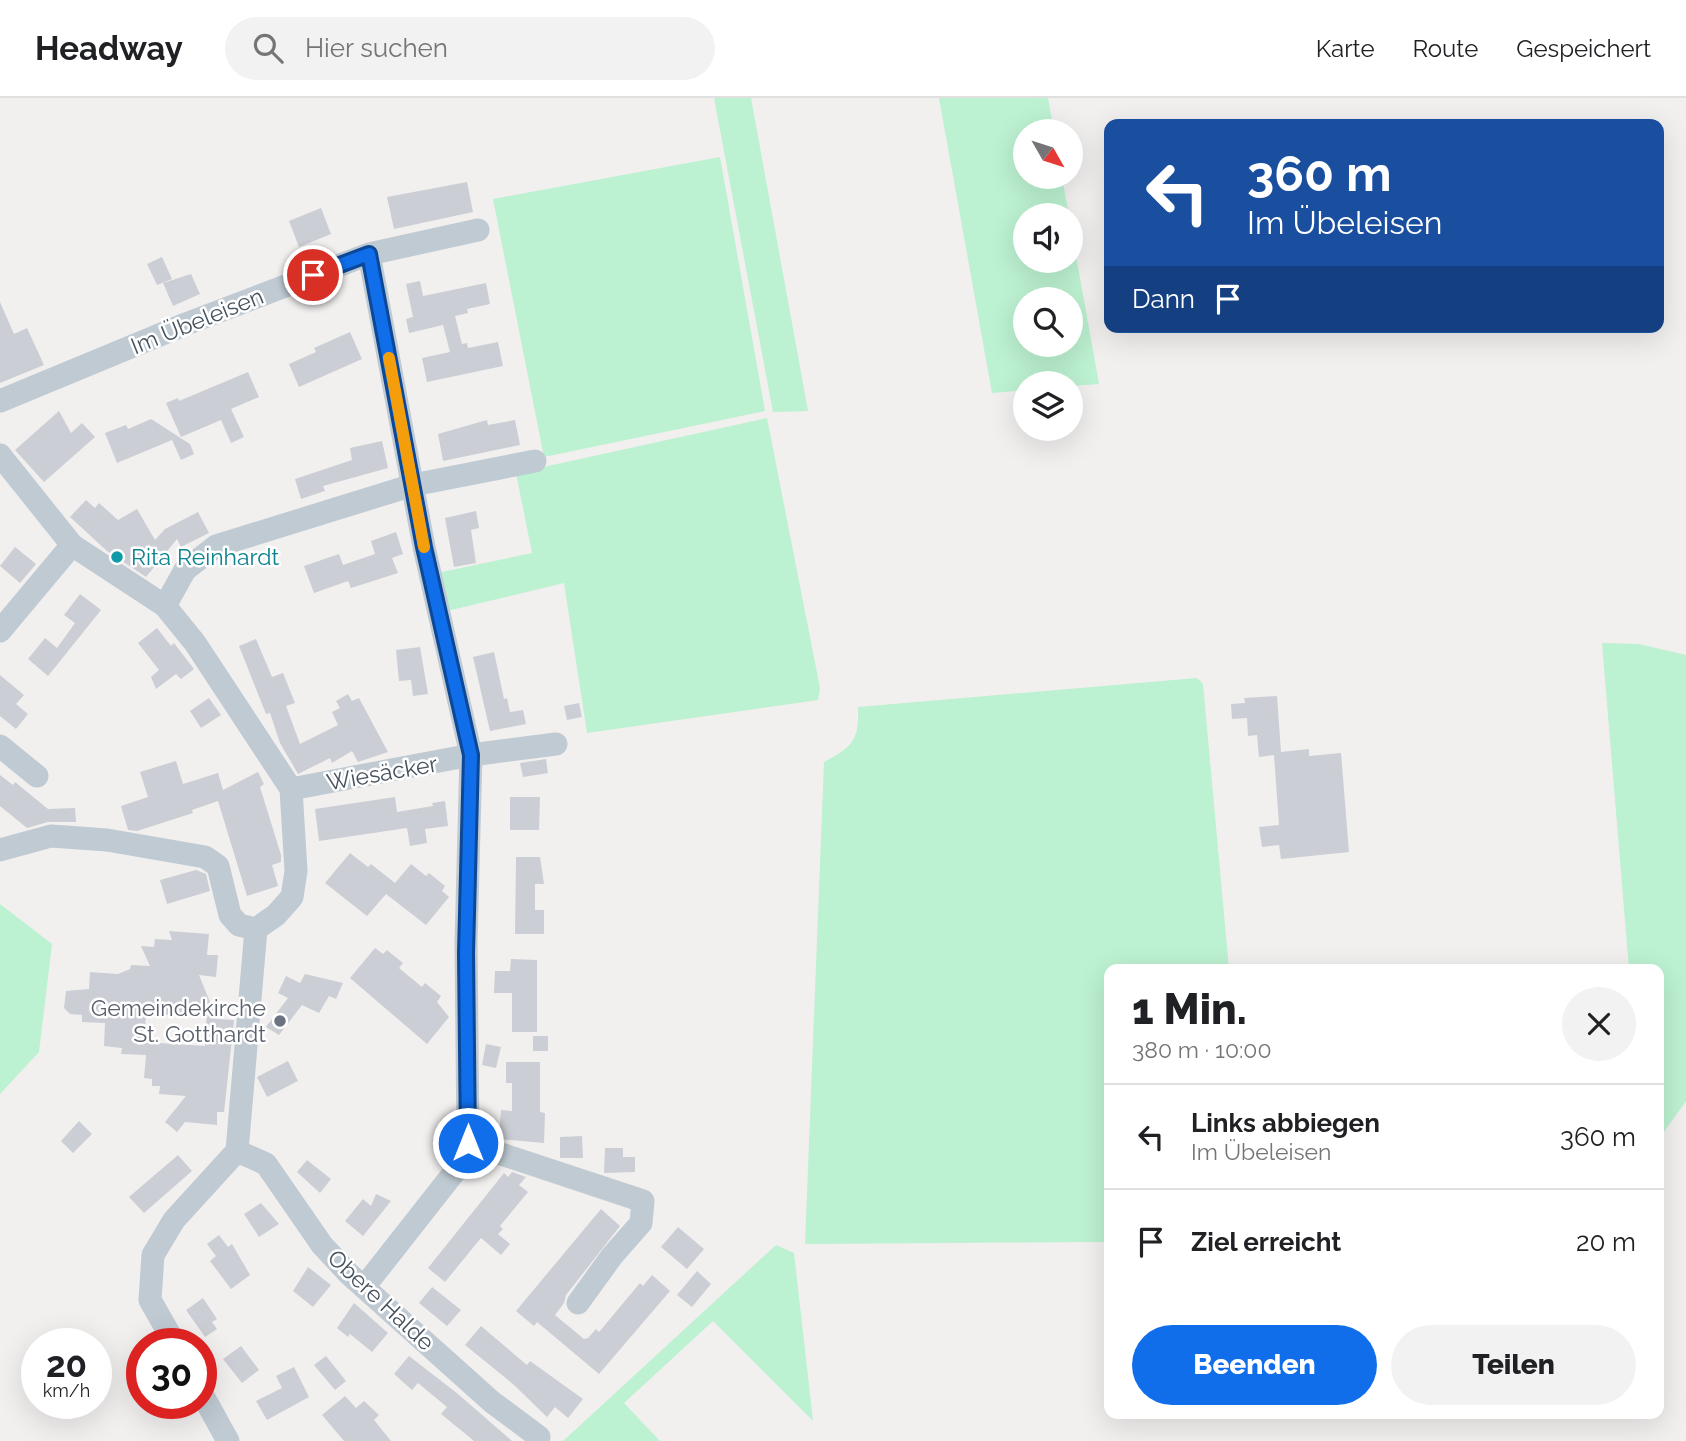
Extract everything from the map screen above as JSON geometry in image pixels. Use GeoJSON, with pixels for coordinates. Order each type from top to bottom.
{"type":"FeatureCollection","features":[{"type":"Feature","properties":{"kind":"street","name":"Im Übeleisen"},"geometry":{"type":"LineString","coordinates":[[0,401],[186,324],[369,254],[478,230]]}},
{"type":"Feature","properties":{"kind":"street"},"geometry":{"type":"LineString","coordinates":[[364,1287],[456,1170],[468,1143],[466,953],[471,755],[413,485],[369,254]]}},
{"type":"Feature","properties":{"kind":"street"},"geometry":{"type":"LineString","coordinates":[[0,455],[72,545],[165,606],[195,643],[290,789],[296,871],[292,897],[276,915],[256,929],[239,925],[230,915],[218,866],[205,857],[107,840],[51,836],[0,850]]}},
{"type":"Feature","properties":{"kind":"street"},"geometry":{"type":"LineString","coordinates":[[165,606],[186,570],[216,546],[413,485],[535,461]]}},
{"type":"Feature","properties":{"kind":"street"},"geometry":{"type":"LineString","coordinates":[[0,631],[7,607],[72,545]]}},
{"type":"Feature","properties":{"kind":"street","name":"Wiesäcker"},"geometry":{"type":"LineString","coordinates":[[290,789],[471,755],[556,744]]}},
{"type":"Feature","properties":{"kind":"street"},"geometry":{"type":"LineString","coordinates":[[0,746],[37,776]]}},
{"type":"Feature","properties":{"kind":"street"},"geometry":{"type":"LineString","coordinates":[[166,1328],[150,1300],[153,1255],[173,1220],[237,1151],[256,929]]}},
{"type":"Feature","properties":{"kind":"street"},"geometry":{"type":"LineString","coordinates":[[468,1143],[643,1201],[640,1223],[578,1303]]}},
{"type":"Feature","properties":{"kind":"street","name":"Obere Halde"},"geometry":{"type":"LineString","coordinates":[[237,1151],[266,1164],[322,1245],[364,1287],[492,1402],[539,1437]]}},
{"type":"Feature","properties":{"kind":"street"},"geometry":{"type":"LineString","coordinates":[[216,1419],[228,1441]]}},
{"type":"Feature","properties":{"kind":"green space"},"geometry":{"type":"Polygon","coordinates":[[[714,98],[751,98],[808,411],[773,412],[714,98]]]}},
{"type":"Feature","properties":{"kind":"green space"},"geometry":{"type":"Polygon","coordinates":[[[939,98],[1048,98],[1052,119],[1013,119],[1013,189],[1064,189],[1067,203],[1013,203],[1013,273],[1079,273],[1082,287],[1013,287],[1013,357],[1083,357],[1083,295],[1099,384],[1083,385],[1083,371],[1013,371],[1013,391],[992,393],[939,98]]]}},
{"type":"Feature","properties":{"kind":"green space"},"geometry":{"type":"Polygon","coordinates":[[[720,157],[765,411],[544,457],[493,199],[720,157]]]}},
{"type":"Feature","properties":{"kind":"green space"},"geometry":{"type":"Polygon","coordinates":[[[767,418],[820,688],[818,700],[587,733],[564,583],[443,612],[437,573],[532,553],[516,473],[767,418]]]}},
{"type":"Feature","properties":{"kind":"green space"},"geometry":{"type":"Polygon","coordinates":[[[1602,643],[1639,644],[1686,655],[1686,1101],[1664,1132],[1664,964],[1629,964],[1602,643]]]}},
{"type":"Feature","properties":{"kind":"green space"},"geometry":{"type":"Polygon","coordinates":[[[1197,678],[1203,684],[1229,964],[1104,964],[1104,1242],[805,1244],[824,762],[848,747],[852,741],[857,728],[858,707],[1197,678]]]}},
{"type":"Feature","properties":{"kind":"green space"},"geometry":{"type":"Polygon","coordinates":[[[0,904],[52,944],[39,1052],[0,1094],[0,904]]]}},
{"type":"Feature","properties":{"kind":"green space"},"geometry":{"type":"Polygon","coordinates":[[[776,1245],[794,1253],[813,1421],[713,1321],[624,1403],[660,1441],[563,1441],[776,1245]]]}},
{"type":"Feature","properties":{"kind":"building"},"geometry":{"type":"Polygon","coordinates":[[[467,182],[473,212],[394,229],[387,197],[467,182]]]}},
{"type":"Feature","properties":{"kind":"building"},"geometry":{"type":"Polygon","coordinates":[[[321,208],[331,234],[299,247],[289,221],[321,208]]]}},
{"type":"Feature","properties":{"kind":"building"},"geometry":{"type":"Polygon","coordinates":[[[312,247],[317,259],[301,265],[297,254],[312,247]]]}},
{"type":"Feature","properties":{"kind":"building"},"geometry":{"type":"Polygon","coordinates":[[[162,257],[172,279],[157,285],[147,264],[162,257]]]}},
{"type":"Feature","properties":{"kind":"building"},"geometry":{"type":"Polygon","coordinates":[[[191,274],[200,294],[173,306],[163,283],[191,274]]]}},
{"type":"Feature","properties":{"kind":"building"},"geometry":{"type":"Polygon","coordinates":[[[420,281],[423,296],[486,283],[490,304],[467,309],[468,313],[455,316],[462,344],[467,343],[468,348],[498,342],[503,366],[427,382],[422,358],[450,352],[443,325],[409,333],[406,319],[413,317],[406,284],[420,281]]]}},
{"type":"Feature","properties":{"kind":"building"},"geometry":{"type":"Polygon","coordinates":[[[0,302],[14,334],[27,328],[44,365],[0,383],[0,302]]]}},
{"type":"Feature","properties":{"kind":"building"},"geometry":{"type":"Polygon","coordinates":[[[350,332],[362,359],[299,387],[289,364],[316,352],[314,348],[350,332]]]}},
{"type":"Feature","properties":{"kind":"building"},"geometry":{"type":"Polygon","coordinates":[[[248,372],[259,397],[231,409],[244,437],[231,443],[221,420],[181,437],[166,403],[178,398],[179,401],[248,372]]]}},
{"type":"Feature","properties":{"kind":"building"},"geometry":{"type":"Polygon","coordinates":[[[59,411],[71,433],[82,423],[95,437],[44,482],[15,450],[59,411]]]}},
{"type":"Feature","properties":{"kind":"building"},"geometry":{"type":"Polygon","coordinates":[[[151,419],[190,444],[194,454],[181,460],[172,440],[117,463],[105,433],[126,425],[128,429],[151,419]]]}},
{"type":"Feature","properties":{"kind":"building"},"geometry":{"type":"Polygon","coordinates":[[[487,420],[488,425],[515,420],[520,445],[443,461],[438,434],[487,420]]]}},
{"type":"Feature","properties":{"kind":"building"},"geometry":{"type":"Polygon","coordinates":[[[382,441],[388,468],[323,486],[325,491],[301,499],[295,479],[352,460],[350,448],[382,441]]]}},
{"type":"Feature","properties":{"kind":"building"},"geometry":{"type":"Polygon","coordinates":[[[86,500],[95,508],[99,503],[118,520],[137,509],[155,540],[165,529],[198,512],[209,533],[181,547],[177,539],[146,577],[107,551],[70,517],[86,500]]]}},
{"type":"Feature","properties":{"kind":"building"},"geometry":{"type":"Polygon","coordinates":[[[476,511],[479,528],[471,530],[476,563],[454,567],[445,518],[476,511]]]}},
{"type":"Feature","properties":{"kind":"building"},"geometry":{"type":"Polygon","coordinates":[[[396,532],[403,554],[392,558],[398,573],[351,588],[348,581],[314,593],[304,566],[339,554],[343,565],[375,554],[371,541],[396,532]]]}},
{"type":"Feature","properties":{"kind":"building"},"geometry":{"type":"Polygon","coordinates":[[[15,547],[36,564],[20,583],[0,566],[15,547]]]}},
{"type":"Feature","properties":{"kind":"building"},"geometry":{"type":"Polygon","coordinates":[[[80,594],[101,610],[48,676],[28,659],[45,638],[57,648],[75,623],[64,615],[80,594]]]}},
{"type":"Feature","properties":{"kind":"building"},"geometry":{"type":"Polygon","coordinates":[[[157,628],[171,646],[174,643],[194,669],[181,679],[176,674],[156,689],[151,677],[159,670],[138,643],[157,628]]]}},
{"type":"Feature","properties":{"kind":"building"},"geometry":{"type":"Polygon","coordinates":[[[256,639],[272,677],[283,673],[295,703],[286,706],[300,744],[338,725],[332,712],[340,708],[336,701],[348,694],[352,701],[359,698],[388,752],[358,762],[352,751],[332,763],[330,758],[298,774],[280,743],[270,713],[266,714],[239,646],[256,639]]]}},
{"type":"Feature","properties":{"kind":"building"},"geometry":{"type":"Polygon","coordinates":[[[420,647],[428,694],[413,696],[411,680],[399,681],[396,650],[420,647]]]}},
{"type":"Feature","properties":{"kind":"building"},"geometry":{"type":"Polygon","coordinates":[[[494,652],[504,699],[507,698],[510,712],[523,710],[526,724],[490,731],[473,657],[494,652]]]}},
{"type":"Feature","properties":{"kind":"building"},"geometry":{"type":"Polygon","coordinates":[[[0,675],[24,695],[16,704],[28,714],[16,729],[0,716],[0,675]]]}},
{"type":"Feature","properties":{"kind":"building"},"geometry":{"type":"Polygon","coordinates":[[[1277,696],[1281,752],[1309,749],[1309,756],[1341,753],[1349,852],[1281,859],[1279,845],[1262,847],[1259,827],[1279,825],[1274,755],[1259,757],[1257,735],[1248,736],[1247,718],[1232,719],[1231,704],[1245,703],[1244,698],[1277,696]]]}},
{"type":"Feature","properties":{"kind":"building"},"geometry":{"type":"Polygon","coordinates":[[[209,698],[221,715],[201,728],[190,711],[209,698]]]}},
{"type":"Feature","properties":{"kind":"building"},"geometry":{"type":"Polygon","coordinates":[[[579,703],[582,717],[567,720],[564,706],[579,703]]]}},
{"type":"Feature","properties":{"kind":"building"},"geometry":{"type":"Polygon","coordinates":[[[546,759],[548,773],[523,777],[520,763],[546,759]]]}},
{"type":"Feature","properties":{"kind":"building"},"geometry":{"type":"Polygon","coordinates":[[[176,761],[183,784],[218,773],[223,790],[258,772],[264,784],[260,787],[281,855],[281,862],[272,865],[278,886],[247,896],[218,801],[192,810],[193,813],[137,831],[128,830],[121,806],[148,797],[140,772],[176,761]]]}},
{"type":"Feature","properties":{"kind":"building"},"geometry":{"type":"Polygon","coordinates":[[[0,775],[13,785],[15,782],[48,809],[75,808],[76,822],[48,822],[27,828],[0,806],[0,775]]]}},
{"type":"Feature","properties":{"kind":"building"},"geometry":{"type":"Polygon","coordinates":[[[395,797],[397,812],[433,806],[432,803],[445,801],[448,826],[425,829],[427,843],[410,846],[407,828],[319,841],[315,809],[395,797]]]}},
{"type":"Feature","properties":{"kind":"building"},"geometry":{"type":"Polygon","coordinates":[[[510,797],[540,797],[539,830],[510,830],[510,797]]]}},
{"type":"Feature","properties":{"kind":"building"},"geometry":{"type":"Polygon","coordinates":[[[350,853],[368,867],[371,864],[395,883],[411,864],[426,876],[429,873],[445,886],[442,891],[449,897],[426,925],[386,894],[367,916],[325,883],[350,853]]]}},
{"type":"Feature","properties":{"kind":"building"},"geometry":{"type":"Polygon","coordinates":[[[516,857],[540,857],[544,884],[535,884],[535,910],[544,910],[544,934],[515,934],[516,857]]]}},
{"type":"Feature","properties":{"kind":"building"},"geometry":{"type":"Polygon","coordinates":[[[196,870],[206,874],[210,891],[167,904],[160,880],[196,870]]]}},
{"type":"Feature","properties":{"kind":"building"},"geometry":{"type":"Polygon","coordinates":[[[169,931],[209,934],[207,955],[218,955],[216,977],[199,975],[217,1019],[234,1020],[224,1112],[217,1112],[217,1125],[185,1122],[177,1132],[165,1122],[186,1096],[159,1094],[160,1086],[152,1086],[152,1079],[144,1078],[146,1055],[121,1054],[122,1048],[104,1046],[105,1023],[82,1022],[82,1015],[70,1014],[64,1008],[66,991],[89,989],[90,972],[118,974],[130,969],[131,965],[150,966],[141,946],[154,947],[155,939],[172,940],[169,931]],[[182,1009],[181,1016],[146,1013],[144,1042],[205,1046],[207,1010],[182,1009]]]}},
{"type":"Feature","properties":{"kind":"building"},"geometry":{"type":"Polygon","coordinates":[[[375,948],[383,954],[387,950],[403,963],[399,968],[422,987],[425,983],[441,996],[437,1002],[449,1017],[427,1044],[350,978],[375,948]]]}},
{"type":"Feature","properties":{"kind":"building"},"geometry":{"type":"Polygon","coordinates":[[[511,959],[537,960],[537,1032],[512,1032],[512,993],[494,993],[495,971],[510,971],[511,959]]]}},
{"type":"Feature","properties":{"kind":"building"},"geometry":{"type":"Polygon","coordinates":[[[305,974],[343,983],[336,999],[329,996],[319,1013],[302,1005],[279,1035],[266,1027],[288,998],[278,993],[286,976],[300,983],[305,974]]]}},
{"type":"Feature","properties":{"kind":"building"},"geometry":{"type":"Polygon","coordinates":[[[533,1036],[548,1036],[548,1051],[533,1051],[533,1036]]]}},
{"type":"Feature","properties":{"kind":"building"},"geometry":{"type":"Polygon","coordinates":[[[486,1044],[501,1047],[496,1068],[482,1065],[486,1044]]]}},
{"type":"Feature","properties":{"kind":"building"},"geometry":{"type":"Polygon","coordinates":[[[288,1061],[298,1081],[267,1097],[257,1077],[288,1061]]]}},
{"type":"Feature","properties":{"kind":"building"},"geometry":{"type":"Polygon","coordinates":[[[506,1062],[540,1062],[540,1112],[545,1113],[544,1143],[499,1139],[501,1110],[512,1111],[512,1083],[506,1083],[506,1062]]]}},
{"type":"Feature","properties":{"kind":"building"},"geometry":{"type":"Polygon","coordinates":[[[79,1121],[92,1134],[73,1153],[61,1141],[79,1121]]]}},
{"type":"Feature","properties":{"kind":"building"},"geometry":{"type":"Polygon","coordinates":[[[582,1136],[583,1158],[560,1158],[560,1137],[582,1136]]]}},
{"type":"Feature","properties":{"kind":"building"},"geometry":{"type":"Polygon","coordinates":[[[605,1148],[623,1148],[623,1157],[635,1157],[635,1172],[604,1173],[605,1148]]]}},
{"type":"Feature","properties":{"kind":"building"},"geometry":{"type":"Polygon","coordinates":[[[178,1155],[192,1171],[144,1213],[129,1197],[178,1155]]]}},
{"type":"Feature","properties":{"kind":"building"},"geometry":{"type":"Polygon","coordinates":[[[307,1160],[331,1179],[320,1193],[297,1172],[307,1160]]]}},
{"type":"Feature","properties":{"kind":"building"},"geometry":{"type":"Polygon","coordinates":[[[512,1172],[526,1177],[519,1185],[528,1192],[500,1226],[503,1229],[498,1234],[510,1244],[501,1255],[481,1238],[445,1282],[428,1268],[504,1173],[508,1177],[512,1172]]]}},
{"type":"Feature","properties":{"kind":"building"},"geometry":{"type":"Polygon","coordinates":[[[376,1194],[391,1201],[363,1236],[345,1221],[363,1199],[371,1206],[376,1194]]]}},
{"type":"Feature","properties":{"kind":"building"},"geometry":{"type":"Polygon","coordinates":[[[261,1203],[279,1224],[259,1237],[244,1214],[261,1203]]]}},
{"type":"Feature","properties":{"kind":"building"},"geometry":{"type":"Polygon","coordinates":[[[601,1209],[620,1226],[566,1295],[564,1303],[555,1315],[584,1339],[596,1329],[599,1332],[640,1283],[643,1286],[652,1275],[670,1291],[599,1374],[537,1322],[534,1326],[516,1311],[601,1209]]]}},
{"type":"Feature","properties":{"kind":"building"},"geometry":{"type":"Polygon","coordinates":[[[678,1227],[704,1249],[687,1269],[661,1247],[678,1227]]]}},
{"type":"Feature","properties":{"kind":"building"},"geometry":{"type":"Polygon","coordinates":[[[219,1235],[228,1247],[232,1244],[250,1275],[231,1289],[210,1261],[216,1256],[207,1244],[219,1235]]]}},
{"type":"Feature","properties":{"kind":"building"},"geometry":{"type":"Polygon","coordinates":[[[308,1267],[331,1285],[313,1307],[293,1291],[308,1267]]]}},
{"type":"Feature","properties":{"kind":"building"},"geometry":{"type":"Polygon","coordinates":[[[697,1271],[711,1284],[692,1307],[677,1295],[697,1271]]]}},
{"type":"Feature","properties":{"kind":"building"},"geometry":{"type":"Polygon","coordinates":[[[432,1287],[461,1310],[447,1326],[419,1303],[432,1287]]]}},
{"type":"Feature","properties":{"kind":"building"},"geometry":{"type":"Polygon","coordinates":[[[203,1298],[217,1319],[212,1322],[216,1328],[199,1328],[186,1310],[203,1298]]]}},
{"type":"Feature","properties":{"kind":"building"},"geometry":{"type":"Polygon","coordinates":[[[354,1303],[388,1333],[372,1352],[350,1334],[348,1337],[337,1328],[354,1303]]]}},
{"type":"Feature","properties":{"kind":"building"},"geometry":{"type":"Polygon","coordinates":[[[481,1326],[527,1365],[530,1361],[583,1399],[568,1418],[555,1407],[547,1417],[513,1384],[465,1345],[481,1326]]]}},
{"type":"Feature","properties":{"kind":"building"},"geometry":{"type":"Polygon","coordinates":[[[241,1346],[259,1370],[242,1383],[223,1359],[241,1346]]]}},
{"type":"Feature","properties":{"kind":"building"},"geometry":{"type":"Polygon","coordinates":[[[326,1356],[346,1381],[335,1390],[314,1365],[326,1356]]]}},
{"type":"Feature","properties":{"kind":"building"},"geometry":{"type":"Polygon","coordinates":[[[409,1356],[512,1441],[474,1441],[441,1414],[447,1407],[418,1383],[412,1390],[394,1374],[409,1356]]]}},
{"type":"Feature","properties":{"kind":"building"},"geometry":{"type":"Polygon","coordinates":[[[294,1367],[309,1397],[267,1420],[256,1401],[282,1388],[276,1376],[294,1367]]]}},
{"type":"Feature","properties":{"kind":"building"},"geometry":{"type":"Polygon","coordinates":[[[345,1396],[356,1408],[364,1401],[379,1415],[374,1420],[391,1441],[344,1441],[322,1415],[345,1396]]]}},
{"type":"Feature","properties":{"kind":"slow traffic"},"geometry":{"type":"LineString","coordinates":[[389,358],[424,547]]}},
{"type":"Feature","properties":{"kind":"place","name":"Rita Reinhardt"},"geometry":{"type":"Point","coordinates":[117,557]}},
{"type":"Feature","properties":{"kind":"place","name":"Gemeindekirche St. Gotthardt"},"geometry":{"type":"Point","coordinates":[280,1021]}},
{"type":"Feature","properties":{"kind":"route"},"geometry":{"type":"LineString","coordinates":[[313,275],[369,254],[424,547],[471,755],[468,781],[466,953],[468,1143]]}}]}
